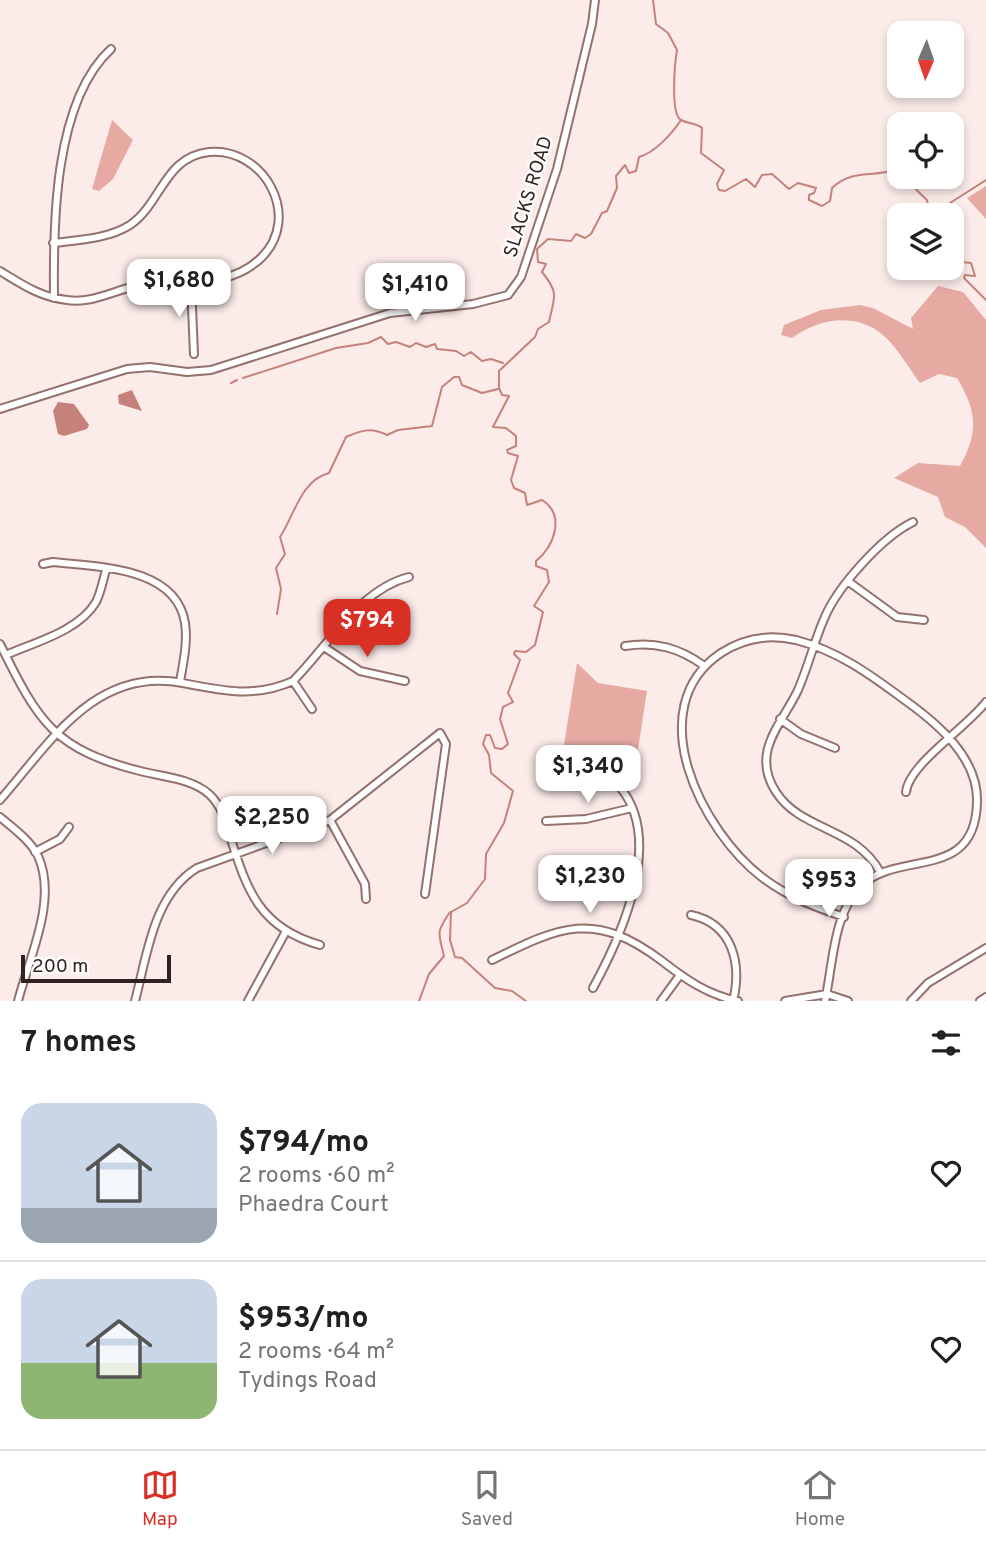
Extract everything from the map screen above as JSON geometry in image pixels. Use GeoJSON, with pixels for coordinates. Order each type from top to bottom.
{"type":"FeatureCollection","features":[{"type":"Feature","properties":{"kind":"street","name":"SLACKS ROAD"},"geometry":{"type":"LineString","coordinates":[[0,409],[112,372],[150,367],[187,372],[211,370],[390,313],[473,304],[508,296],[521,276],[557,169],[593,24],[595,0]]}},
{"type":"Feature","properties":{"kind":"street"},"geometry":{"type":"LineString","coordinates":[[54,298],[53,243],[72,113],[89,71],[111,49]]}},
{"type":"Feature","properties":{"kind":"street"},"geometry":{"type":"LineString","coordinates":[[0,271],[27,289],[54,298],[84,300],[153,282],[191,284],[249,267],[268,250],[276,233],[279,212],[271,186],[254,164],[237,155],[206,152],[181,163],[168,173],[147,210],[127,227],[105,235],[53,243]]}},
{"type":"Feature","properties":{"kind":"street"},"geometry":{"type":"LineString","coordinates":[[191,284],[194,354]]}},
{"type":"Feature","properties":{"kind":"street"},"geometry":{"type":"LineString","coordinates":[[880,872],[861,847],[797,812],[776,793],[768,774],[766,755],[769,738],[800,686],[832,602],[891,536],[914,522]]}},
{"type":"Feature","properties":{"kind":"street"},"geometry":{"type":"LineString","coordinates":[[43,564],[53,562],[106,570],[150,579],[163,588],[178,607],[186,637],[180,682]]}},
{"type":"Feature","properties":{"kind":"street"},"geometry":{"type":"LineString","coordinates":[[6,655],[55,634],[80,618],[96,601],[106,570]]}},
{"type":"Feature","properties":{"kind":"street"},"geometry":{"type":"LineString","coordinates":[[0,800],[83,707],[114,689],[131,683],[180,682],[237,693],[260,692],[293,681],[368,601],[396,581],[410,577]]}},
{"type":"Feature","properties":{"kind":"street"},"geometry":{"type":"LineString","coordinates":[[849,582],[897,617],[924,620]]}},
{"type":"Feature","properties":{"kind":"street"},"geometry":{"type":"LineString","coordinates":[[826,998],[844,916],[858,889],[891,867],[935,862],[954,851],[968,836],[976,813],[976,791],[965,759],[950,740],[916,709],[852,663],[813,646],[782,638],[758,638],[732,646],[703,665],[687,693],[681,730],[687,763],[710,820],[745,863],[763,878],[804,903],[844,916]]}},
{"type":"Feature","properties":{"kind":"street"},"geometry":{"type":"LineString","coordinates":[[0,644],[30,703],[57,735],[83,752],[132,769],[187,782],[206,792],[221,810],[251,892],[285,933],[320,945]]}},
{"type":"Feature","properties":{"kind":"street"},"geometry":{"type":"LineString","coordinates":[[625,646],[646,644],[669,647],[703,665]]}},
{"type":"Feature","properties":{"kind":"street"},"geometry":{"type":"LineString","coordinates":[[324,647],[360,671],[405,681]]}},
{"type":"Feature","properties":{"kind":"street"},"geometry":{"type":"LineString","coordinates":[[293,681],[312,709]]}},
{"type":"Feature","properties":{"kind":"street"},"geometry":{"type":"LineString","coordinates":[[906,792],[913,771],[950,740],[986,702]]}},
{"type":"Feature","properties":{"kind":"street"},"geometry":{"type":"LineString","coordinates":[[780,719],[801,734],[835,748]]}},
{"type":"Feature","properties":{"kind":"street"},"geometry":{"type":"LineString","coordinates":[[135,1001],[159,916],[170,893],[197,868],[330,820],[440,733],[446,744],[425,894]]}},
{"type":"Feature","properties":{"kind":"street"},"geometry":{"type":"LineString","coordinates":[[593,988],[617,934],[640,855],[638,822],[619,786]]}},
{"type":"Feature","properties":{"kind":"street"},"geometry":{"type":"LineString","coordinates":[[546,821],[586,819],[632,808]]}},
{"type":"Feature","properties":{"kind":"street"},"geometry":{"type":"LineString","coordinates":[[0,817],[35,852],[40,863],[45,896],[18,1001]]}},
{"type":"Feature","properties":{"kind":"street"},"geometry":{"type":"LineString","coordinates":[[330,820],[365,884],[366,899]]}},
{"type":"Feature","properties":{"kind":"street"},"geometry":{"type":"LineString","coordinates":[[35,852],[60,839],[68,827]]}},
{"type":"Feature","properties":{"kind":"street"},"geometry":{"type":"LineString","coordinates":[[492,960],[559,930],[585,928],[617,934],[653,954],[680,975],[718,996],[735,1001],[737,968],[730,943],[706,919],[691,915]]}},
{"type":"Feature","properties":{"kind":"street"},"geometry":{"type":"LineString","coordinates":[[248,1001],[285,933]]}},
{"type":"Feature","properties":{"kind":"street"},"geometry":{"type":"LineString","coordinates":[[915,1000],[928,984],[986,948]]}},
{"type":"Feature","properties":{"kind":"street"},"geometry":{"type":"LineString","coordinates":[[661,1001],[680,975]]}},
{"type":"Feature","properties":{"kind":"street"},"geometry":{"type":"LineString","coordinates":[[980,1001],[986,997]]}},
{"type":"Feature","properties":{"kind":"street"},"geometry":{"type":"LineString","coordinates":[[785,1001],[826,998],[848,1001]]}},
{"type":"Feature","properties":{"kind":"shaded area"},"geometry":{"type":"Polygon","coordinates":[[[112,120],[133,140],[113,179],[99,191],[92,189],[112,120]]]}},
{"type":"Feature","properties":{"kind":"shaded area"},"geometry":{"type":"Polygon","coordinates":[[[986,186],[986,219],[967,198],[986,186]]]}},
{"type":"Feature","properties":{"kind":"shaded area"},"geometry":{"type":"Polygon","coordinates":[[[938,286],[963,292],[986,320],[986,548],[965,527],[945,517],[938,497],[894,478],[918,463],[960,466],[973,432],[973,422],[969,401],[957,378],[939,374],[920,383],[885,337],[857,322],[834,321],[812,327],[792,338],[781,335],[784,325],[821,310],[860,305],[873,308],[913,329],[911,318],[938,286]]]}},
{"type":"Feature","properties":{"kind":"shaded area"},"geometry":{"type":"Polygon","coordinates":[[[132,390],[142,411],[119,404],[118,395],[132,390]]]}},
{"type":"Feature","properties":{"kind":"shaded area"},"geometry":{"type":"Polygon","coordinates":[[[58,402],[74,404],[89,425],[87,429],[64,436],[58,434],[53,411],[58,402]]]}},
{"type":"Feature","properties":{"kind":"shaded area"},"geometry":{"type":"Polygon","coordinates":[[[577,663],[598,683],[647,691],[638,749],[564,745],[577,663]]]}},
{"type":"Feature","properties":{"kind":"waterway"},"geometry":{"type":"LineString","coordinates":[[653,0],[656,24],[668,33],[677,50],[675,108],[681,120],[702,128],[701,153],[724,170],[717,184],[719,190],[725,191],[746,179],[755,187],[762,175],[772,174],[789,189],[798,183],[816,188],[814,193],[809,195],[809,200],[822,206],[830,201],[832,188],[840,182],[856,176],[887,171]]}},
{"type":"Feature","properties":{"kind":"waterway"},"geometry":{"type":"LineString","coordinates":[[526,1001],[512,991],[495,988],[462,958],[455,957],[450,940],[451,912],[467,903],[485,879],[486,854],[504,823],[513,791],[491,773],[489,755],[483,744],[486,735],[490,735],[495,748],[502,749],[508,744],[500,719],[503,707],[513,702],[508,693],[520,660],[514,654],[515,651],[526,652],[535,645],[543,612],[534,606],[549,582],[547,570],[536,566],[536,561],[548,548],[555,531],[554,514],[549,506],[542,500],[527,505],[525,493],[514,488],[511,480],[518,456],[508,453],[507,450],[516,446],[516,436],[506,428],[493,427],[509,396],[502,395],[499,388],[499,371],[535,337],[538,329],[549,322],[554,296],[548,279],[542,272],[546,264],[538,262],[537,249],[548,239],[571,241],[576,234],[585,238],[591,234],[602,213],[607,211],[617,188],[616,176],[625,165],[629,173],[636,171],[639,157],[662,143],[681,120]]}},
{"type":"Feature","properties":{"kind":"waterway"},"geometry":{"type":"LineString","coordinates":[[950,203],[986,180]]}},
{"type":"Feature","properties":{"kind":"waterway"},"geometry":{"type":"LineString","coordinates":[[916,189],[928,203]]}},
{"type":"Feature","properties":{"kind":"waterway"},"geometry":{"type":"LineString","coordinates":[[964,262],[971,263],[975,276],[965,275],[964,278]]}},
{"type":"Feature","properties":{"kind":"waterway"},"geometry":{"type":"LineString","coordinates":[[964,278],[986,300]]}},
{"type":"Feature","properties":{"kind":"waterway"},"geometry":{"type":"LineString","coordinates":[[243,378],[336,348],[368,343],[381,337],[388,344],[396,342],[410,347],[416,343],[426,347],[435,344],[437,349],[456,351],[464,356],[471,352],[482,361],[491,359],[503,363]]}},
{"type":"Feature","properties":{"kind":"waterway"},"geometry":{"type":"LineString","coordinates":[[277,614],[281,589],[276,568],[285,554],[280,537],[305,491],[319,477],[329,473],[346,437],[366,430],[387,435],[398,430],[432,426],[442,387],[454,377],[459,377],[462,385],[482,393],[498,389]]}},
{"type":"Feature","properties":{"kind":"waterway"},"geometry":{"type":"LineString","coordinates":[[231,383],[237,380]]}},
{"type":"Feature","properties":{"kind":"waterway"},"geometry":{"type":"LineString","coordinates":[[419,1001],[429,974],[444,956],[440,932],[450,912]]}}]}
